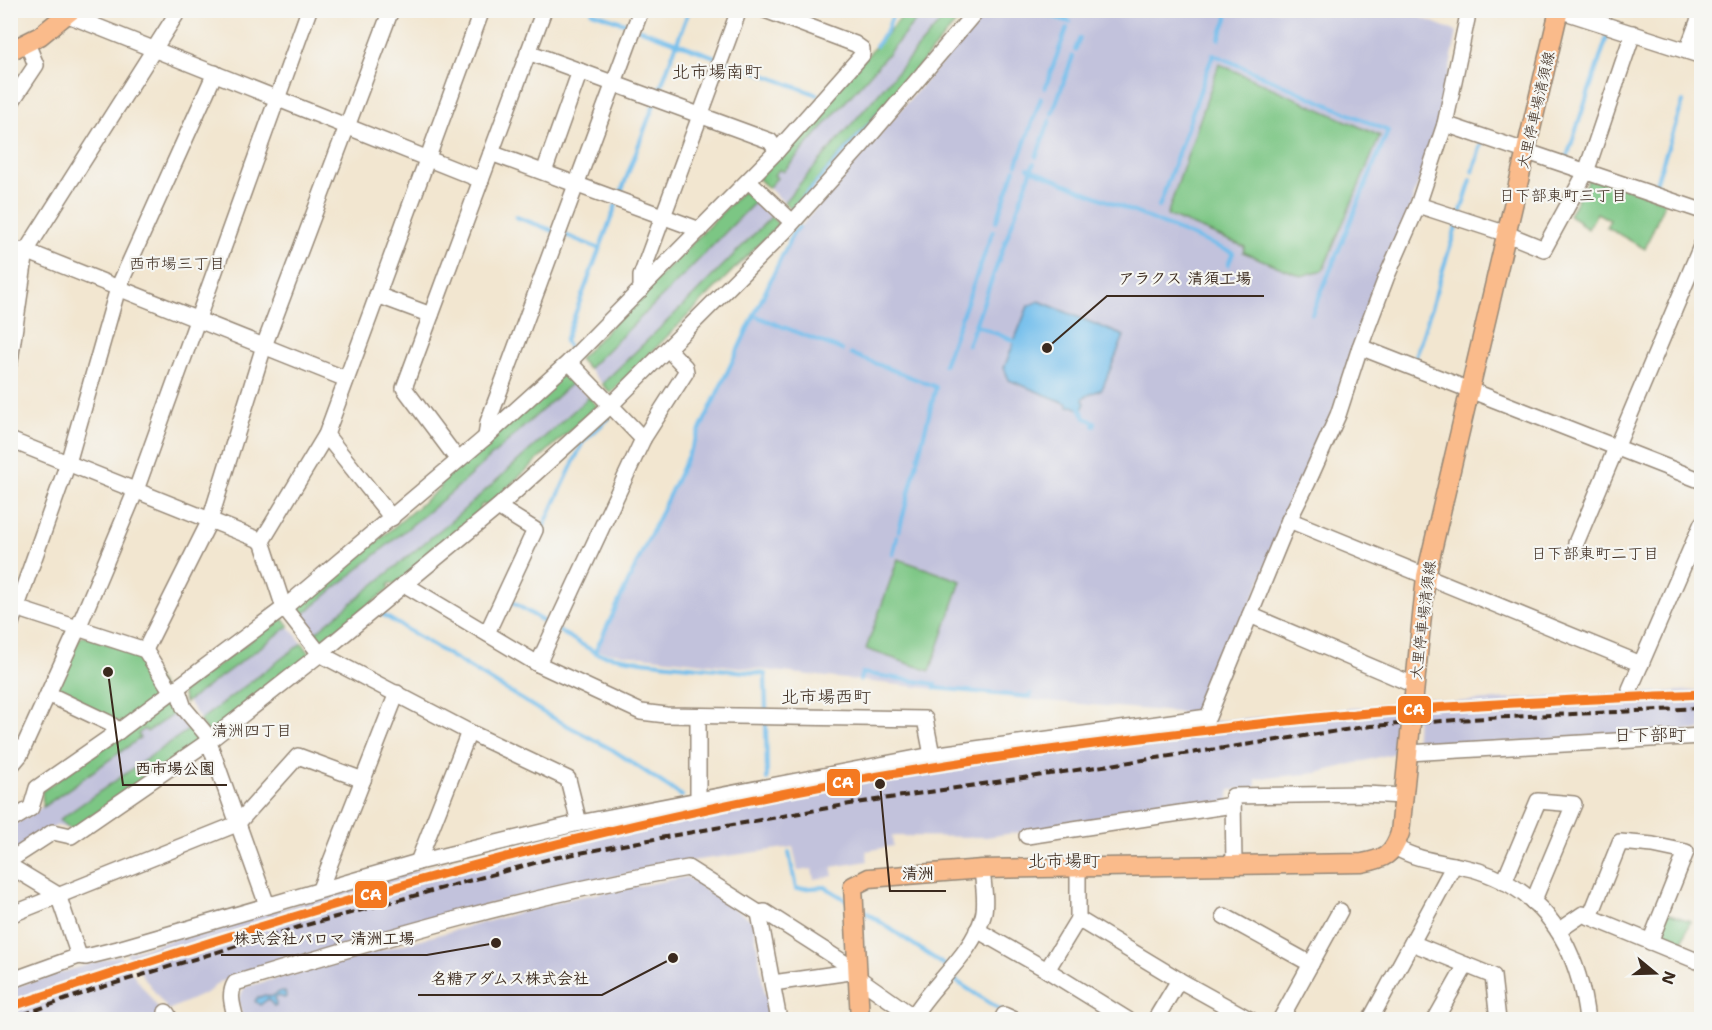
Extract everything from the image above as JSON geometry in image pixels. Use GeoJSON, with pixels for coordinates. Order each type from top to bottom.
{"type":"FeatureCollection","features":[{"type":"Feature","properties":{"kind":"main road","name":"大里停車場清須線"},"geometry":{"type":"LineString","coordinates":[[1395,847],[1400,833],[1426,576],[1559,10]]}},
{"type":"Feature","properties":{"kind":"main road"},"geometry":{"type":"LineString","coordinates":[[10,51],[40,36],[70,13]]}},
{"type":"Feature","properties":{"kind":"main road"},"geometry":{"type":"LineString","coordinates":[[860,1020],[853,886],[869,878],[982,869],[1362,863],[1377,861],[1395,847]]}},
{"type":"Feature","properties":{"kind":"street"},"geometry":{"type":"LineString","coordinates":[[10,361],[18,250],[179,10]]}},
{"type":"Feature","properties":{"kind":"street"},"geometry":{"type":"LineString","coordinates":[[146,650],[210,520],[264,346],[390,10]]}},
{"type":"Feature","properties":{"kind":"street"},"geometry":{"type":"LineString","coordinates":[[482,10],[326,435],[262,541],[284,608],[320,654],[469,732],[568,779],[579,824]]}},
{"type":"Feature","properties":{"kind":"street"},"geometry":{"type":"LineString","coordinates":[[486,437],[488,422],[641,10]]}},
{"type":"Feature","properties":{"kind":"street"},"geometry":{"type":"LineString","coordinates":[[640,290],[640,276],[739,10]]}},
{"type":"Feature","properties":{"kind":"street"},"geometry":{"type":"LineString","coordinates":[[10,821],[31,808],[37,789],[284,608],[486,437],[569,362],[700,230],[777,151],[862,55],[862,49],[855,44],[765,10]]}},
{"type":"Feature","properties":{"kind":"street"},"geometry":{"type":"LineString","coordinates":[[10,860],[53,832],[71,836],[209,741],[320,654],[498,507],[611,405],[792,222],[862,145],[977,10]]}},
{"type":"Feature","properties":{"kind":"street"},"geometry":{"type":"LineString","coordinates":[[10,981],[79,956],[86,957],[118,949],[320,889],[418,862],[579,824],[932,755],[1208,717],[1289,520],[1338,415],[1386,278],[1418,205],[1445,124],[1467,10]]}},
{"type":"Feature","properties":{"kind":"street"},"geometry":{"type":"LineString","coordinates":[[1559,10],[1609,17],[1634,33],[1694,54],[1701,11]]}},
{"type":"Feature","properties":{"kind":"street"},"geometry":{"type":"LineString","coordinates":[[10,767],[20,755],[48,694],[136,490],[306,11]]}},
{"type":"Feature","properties":{"kind":"street"},"geometry":{"type":"LineString","coordinates":[[458,460],[404,388],[528,52],[538,12]]}},
{"type":"Feature","properties":{"kind":"street"},"geometry":{"type":"LineString","coordinates":[[70,13],[154,50],[481,180]]}},
{"type":"Feature","properties":{"kind":"street"},"geometry":{"type":"LineString","coordinates":[[1418,205],[1508,234],[1544,249],[1586,172],[1634,33]]}},
{"type":"Feature","properties":{"kind":"street"},"geometry":{"type":"LineString","coordinates":[[10,104],[36,65],[27,42]]}},
{"type":"Feature","properties":{"kind":"street"},"geometry":{"type":"LineString","coordinates":[[528,52],[770,141],[777,151]]}},
{"type":"Feature","properties":{"kind":"street"},"geometry":{"type":"LineString","coordinates":[[544,172],[580,71]]}},
{"type":"Feature","properties":{"kind":"street"},"geometry":{"type":"LineString","coordinates":[[10,626],[14,608],[68,463],[118,288],[215,73]]}},
{"type":"Feature","properties":{"kind":"street"},"geometry":{"type":"LineString","coordinates":[[1445,124],[1701,211]]}},
{"type":"Feature","properties":{"kind":"street"},"geometry":{"type":"LineString","coordinates":[[491,153],[700,230]]}},
{"type":"Feature","properties":{"kind":"street"},"geometry":{"type":"LineString","coordinates":[[748,181],[792,222]]}},
{"type":"Feature","properties":{"kind":"street"},"geometry":{"type":"LineString","coordinates":[[18,250],[346,379]]}},
{"type":"Feature","properties":{"kind":"street"},"geometry":{"type":"LineString","coordinates":[[1576,543],[1700,251]]}},
{"type":"Feature","properties":{"kind":"street"},"geometry":{"type":"LineString","coordinates":[[377,295],[431,315]]}},
{"type":"Feature","properties":{"kind":"street"},"geometry":{"type":"LineString","coordinates":[[1360,347],[1701,481]]}},
{"type":"Feature","properties":{"kind":"street"},"geometry":{"type":"LineString","coordinates":[[538,664],[643,439],[686,372],[685,367],[668,349]]}},
{"type":"Feature","properties":{"kind":"street"},"geometry":{"type":"LineString","coordinates":[[569,362],[643,439]]}},
{"type":"Feature","properties":{"kind":"street"},"geometry":{"type":"LineString","coordinates":[[326,435],[392,518]]}},
{"type":"Feature","properties":{"kind":"street"},"geometry":{"type":"LineString","coordinates":[[10,440],[262,541]]}},
{"type":"Feature","properties":{"kind":"street"},"geometry":{"type":"LineString","coordinates":[[486,633],[535,530],[498,507]]}},
{"type":"Feature","properties":{"kind":"street"},"geometry":{"type":"LineString","coordinates":[[1289,520],[1641,664]]}},
{"type":"Feature","properties":{"kind":"street"},"geometry":{"type":"LineString","coordinates":[[1630,689],[1701,523]]}},
{"type":"Feature","properties":{"kind":"street"},"geometry":{"type":"LineString","coordinates":[[404,585],[538,664],[641,712],[698,716],[925,719],[932,755]]}},
{"type":"Feature","properties":{"kind":"street"},"geometry":{"type":"LineString","coordinates":[[14,608],[146,650],[168,686],[181,698],[184,708],[206,734],[267,904]]}},
{"type":"Feature","properties":{"kind":"street"},"geometry":{"type":"LineString","coordinates":[[1250,615],[1414,685]]}},
{"type":"Feature","properties":{"kind":"street"},"geometry":{"type":"LineString","coordinates":[[320,889],[397,693]]}},
{"type":"Feature","properties":{"kind":"street"},"geometry":{"type":"LineString","coordinates":[[48,694],[109,723],[119,731]]}},
{"type":"Feature","properties":{"kind":"street"},"geometry":{"type":"LineString","coordinates":[[698,716],[698,799]]}},
{"type":"Feature","properties":{"kind":"street"},"geometry":{"type":"LineString","coordinates":[[418,862],[469,732]]}},
{"type":"Feature","properties":{"kind":"street"},"geometry":{"type":"LineString","coordinates":[[1408,753],[1701,736]]}},
{"type":"Feature","properties":{"kind":"street"},"geometry":{"type":"LineString","coordinates":[[10,915],[237,824],[298,756],[363,780]]}},
{"type":"Feature","properties":{"kind":"street"},"geometry":{"type":"LineString","coordinates":[[1234,866],[1233,795],[1404,796]]}},
{"type":"Feature","properties":{"kind":"street"},"geometry":{"type":"LineString","coordinates":[[1504,882],[1538,801],[1574,804],[1533,902]]}},
{"type":"Feature","properties":{"kind":"street"},"geometry":{"type":"LineString","coordinates":[[1027,836],[1233,805]]}},
{"type":"Feature","properties":{"kind":"street"},"geometry":{"type":"LineString","coordinates":[[1590,917],[1620,842],[1653,845],[1686,852],[1650,942]]}},
{"type":"Feature","properties":{"kind":"street"},"geometry":{"type":"LineString","coordinates":[[1395,847],[1409,856],[1478,871],[1504,882],[1533,902],[1558,931],[1569,949],[1577,967],[1587,1020]]}},
{"type":"Feature","properties":{"kind":"street"},"geometry":{"type":"LineString","coordinates":[[10,866],[58,895],[79,956]]}},
{"type":"Feature","properties":{"kind":"street"},"geometry":{"type":"LineString","coordinates":[[1370,1020],[1454,866]]}},
{"type":"Feature","properties":{"kind":"street"},"geometry":{"type":"LineString","coordinates":[[236,1020],[231,999],[231,990],[235,983],[411,930],[628,878],[688,868],[759,913],[765,912],[857,974],[914,1018],[977,930],[984,914],[982,869]]}},
{"type":"Feature","properties":{"kind":"street"},"geometry":{"type":"LineString","coordinates":[[1047,969],[1078,919],[1078,869]]}},
{"type":"Feature","properties":{"kind":"street"},"geometry":{"type":"LineString","coordinates":[[1280,1020],[1340,911]]}},
{"type":"Feature","properties":{"kind":"street"},"geometry":{"type":"LineString","coordinates":[[759,913],[779,1020]]}},
{"type":"Feature","properties":{"kind":"street"},"geometry":{"type":"LineString","coordinates":[[1558,931],[1583,914],[1701,963]]}},
{"type":"Feature","properties":{"kind":"street"},"geometry":{"type":"LineString","coordinates":[[1224,916],[1311,964]]}},
{"type":"Feature","properties":{"kind":"street"},"geometry":{"type":"LineString","coordinates":[[1078,919],[1251,1020]]}},
{"type":"Feature","properties":{"kind":"street"},"geometry":{"type":"LineString","coordinates":[[977,930],[1047,969],[1128,1020]]}},
{"type":"Feature","properties":{"kind":"street"},"geometry":{"type":"LineString","coordinates":[[1412,943],[1493,976],[1498,1020]]}},
{"type":"Feature","properties":{"kind":"street"},"geometry":{"type":"LineString","coordinates":[[1435,1020],[1466,965]]}},
{"type":"Feature","properties":{"kind":"street"},"geometry":{"type":"LineString","coordinates":[[773,983],[857,974]]}},
{"type":"Feature","properties":{"kind":"street"},"geometry":{"type":"LineString","coordinates":[[1155,1020],[1179,980]]}},
{"type":"Feature","properties":{"kind":"street"},"geometry":{"type":"LineString","coordinates":[[1002,1020],[1004,1015],[1015,1020]]}},
{"type":"Feature","properties":{"kind":"shaded area"},"geometry":{"type":"Polygon","coordinates":[[[1067,10],[1402,10],[1457,32],[1439,121],[1412,202],[1329,421],[1206,709],[1201,712],[1187,713],[1033,700],[597,651],[794,234],[986,11],[1024,11],[1062,22],[1067,10]]]}},
{"type":"Feature","properties":{"kind":"shaded area"},"geometry":{"type":"Polygon","coordinates":[[[907,11],[966,11],[791,209],[758,178],[907,11]]]}},
{"type":"Feature","properties":{"kind":"shaded area"},"geometry":{"type":"Polygon","coordinates":[[[743,191],[779,224],[611,393],[579,359],[743,191]]]}},
{"type":"Feature","properties":{"kind":"shaded area"},"geometry":{"type":"Polygon","coordinates":[[[564,371],[597,406],[487,506],[483,504],[480,507],[481,510],[394,585],[391,583],[388,585],[389,589],[322,642],[294,608],[441,487],[441,481],[564,371]]]}},
{"type":"Feature","properties":{"kind":"shaded area"},"geometry":{"type":"Polygon","coordinates":[[[282,617],[311,655],[209,733],[182,692],[282,617]]]}},
{"type":"Feature","properties":{"kind":"shaded area"},"geometry":{"type":"Polygon","coordinates":[[[1701,690],[1701,730],[1415,748],[1418,701],[1427,700],[1429,697],[1449,702],[1701,690]]]}},
{"type":"Feature","properties":{"kind":"shaded area"},"geometry":{"type":"Polygon","coordinates":[[[174,698],[179,712],[195,733],[203,738],[72,830],[56,825],[11,854],[11,827],[42,807],[42,791],[174,698]]]}},
{"type":"Feature","properties":{"kind":"shaded area"},"geometry":{"type":"Polygon","coordinates":[[[1407,703],[1403,751],[1317,773],[1256,779],[1256,788],[1230,790],[1228,803],[986,837],[892,836],[893,846],[866,851],[868,861],[832,867],[833,876],[814,879],[812,869],[798,871],[793,847],[690,861],[511,898],[219,982],[208,992],[168,1010],[126,953],[420,869],[597,825],[943,758],[1185,724],[1407,703]]]}},
{"type":"Feature","properties":{"kind":"shaded area"},"geometry":{"type":"Polygon","coordinates":[[[687,877],[753,921],[765,995],[770,994],[774,1019],[243,1020],[238,1000],[245,987],[574,898],[687,877]]]}},
{"type":"Feature","properties":{"kind":"shaded area"},"geometry":{"type":"Polygon","coordinates":[[[119,955],[164,1016],[162,1020],[11,1020],[11,988],[119,955]]]}},
{"type":"Feature","properties":{"kind":"green space"},"geometry":{"type":"Polygon","coordinates":[[[907,11],[924,11],[783,172],[780,169],[774,175],[777,178],[768,188],[758,178],[907,11]]]}},
{"type":"Feature","properties":{"kind":"green space"},"geometry":{"type":"Polygon","coordinates":[[[950,11],[966,11],[791,209],[784,202],[950,11]]]}},
{"type":"Feature","properties":{"kind":"green space"},"geometry":{"type":"Polygon","coordinates":[[[1219,64],[1380,136],[1323,270],[1301,276],[1243,252],[1245,247],[1167,215],[1219,64]]]}},
{"type":"Feature","properties":{"kind":"green space"},"geometry":{"type":"Polygon","coordinates":[[[1590,176],[1665,201],[1645,249],[1606,227],[1610,220],[1597,213],[1588,229],[1569,215],[1590,176]]]}},
{"type":"Feature","properties":{"kind":"green space"},"geometry":{"type":"Polygon","coordinates":[[[743,191],[755,202],[588,369],[579,359],[743,191]]]}},
{"type":"Feature","properties":{"kind":"green space"},"geometry":{"type":"Polygon","coordinates":[[[771,217],[779,224],[611,393],[602,384],[771,217]]]}},
{"type":"Feature","properties":{"kind":"green space"},"geometry":{"type":"Polygon","coordinates":[[[564,371],[574,381],[452,492],[301,616],[294,608],[441,487],[441,481],[564,371]]]}},
{"type":"Feature","properties":{"kind":"green space"},"geometry":{"type":"Polygon","coordinates":[[[589,397],[597,406],[487,506],[483,504],[480,507],[481,510],[394,585],[391,583],[388,585],[389,589],[322,642],[315,633],[457,516],[589,397]]]}},
{"type":"Feature","properties":{"kind":"green space"},"geometry":{"type":"Polygon","coordinates":[[[898,559],[961,581],[930,671],[866,649],[898,559]]]}},
{"type":"Feature","properties":{"kind":"green space"},"geometry":{"type":"Polygon","coordinates":[[[282,617],[289,626],[185,703],[182,692],[282,617]]]}},
{"type":"Feature","properties":{"kind":"green space"},"geometry":{"type":"Polygon","coordinates":[[[84,636],[145,656],[163,689],[162,694],[123,722],[116,722],[55,690],[79,638],[84,636]]]}},
{"type":"Feature","properties":{"kind":"green space"},"geometry":{"type":"Polygon","coordinates":[[[302,643],[311,655],[209,733],[199,721],[302,643]]]}},
{"type":"Feature","properties":{"kind":"green space"},"geometry":{"type":"Polygon","coordinates":[[[174,698],[179,710],[147,732],[145,729],[138,734],[140,738],[43,807],[42,791],[174,698]]]}},
{"type":"Feature","properties":{"kind":"green space"},"geometry":{"type":"Polygon","coordinates":[[[191,728],[203,738],[72,830],[59,820],[191,728]]]}},
{"type":"Feature","properties":{"kind":"green space"},"geometry":{"type":"Polygon","coordinates":[[[1667,913],[1690,921],[1680,948],[1660,941],[1658,936],[1667,913]]]}},
{"type":"Feature","properties":{"kind":"water"},"geometry":{"type":"Polygon","coordinates":[[[1039,301],[1124,336],[1102,389],[1084,397],[1085,403],[1082,410],[1072,406],[1068,407],[1068,404],[1009,380],[1004,368],[1028,306],[1039,301]]]}},
{"type":"Feature","properties":{"kind":"water"},"geometry":{"type":"Polygon","coordinates":[[[281,991],[285,992],[286,996],[275,998],[276,1005],[274,1006],[268,999],[260,1005],[255,1001],[257,998],[265,995],[271,997],[281,991]]]}},
{"type":"Feature","properties":{"kind":"waterway"},"geometry":{"type":"LineString","coordinates":[[658,94],[689,10]]}},
{"type":"Feature","properties":{"kind":"waterway"},"geometry":{"type":"LineString","coordinates":[[876,46],[887,30],[895,10]]}},
{"type":"Feature","properties":{"kind":"waterway"},"geometry":{"type":"LineString","coordinates":[[1031,10],[1070,22]]}},
{"type":"Feature","properties":{"kind":"waterway"},"geometry":{"type":"LineString","coordinates":[[1065,21],[1069,10]]}},
{"type":"Feature","properties":{"kind":"waterway"},"geometry":{"type":"LineString","coordinates":[[1219,39],[1227,18],[1227,10]]}},
{"type":"Feature","properties":{"kind":"waterway"},"geometry":{"type":"LineString","coordinates":[[592,12],[630,25]]}},
{"type":"Feature","properties":{"kind":"waterway"},"geometry":{"type":"LineString","coordinates":[[1045,88],[1067,28]]}},
{"type":"Feature","properties":{"kind":"waterway"},"geometry":{"type":"LineString","coordinates":[[639,29],[715,57]]}},
{"type":"Feature","properties":{"kind":"waterway"},"geometry":{"type":"LineString","coordinates":[[1566,160],[1609,31]]}},
{"type":"Feature","properties":{"kind":"waterway"},"geometry":{"type":"LineString","coordinates":[[1075,50],[1080,38]]}},
{"type":"Feature","properties":{"kind":"waterway"},"geometry":{"type":"LineString","coordinates":[[1159,207],[1213,54],[1388,131],[1312,314]]}},
{"type":"Feature","properties":{"kind":"waterway"},"geometry":{"type":"LineString","coordinates":[[1052,114],[1073,56]]}},
{"type":"Feature","properties":{"kind":"waterway"},"geometry":{"type":"LineString","coordinates":[[727,61],[818,95]]}},
{"type":"Feature","properties":{"kind":"waterway"},"geometry":{"type":"LineString","coordinates":[[1017,164],[1041,98]]}},
{"type":"Feature","properties":{"kind":"waterway"},"geometry":{"type":"LineString","coordinates":[[1654,189],[1683,102]]}},
{"type":"Feature","properties":{"kind":"waterway"},"geometry":{"type":"LineString","coordinates":[[620,195],[654,104]]}},
{"type":"Feature","properties":{"kind":"waterway"},"geometry":{"type":"LineString","coordinates":[[792,210],[888,104]]}},
{"type":"Feature","properties":{"kind":"waterway"},"geometry":{"type":"LineString","coordinates":[[1036,157],[1050,120]]}},
{"type":"Feature","properties":{"kind":"waterway"},"geometry":{"type":"LineString","coordinates":[[1473,172],[1482,141]]}},
{"type":"Feature","properties":{"kind":"waterway"},"geometry":{"type":"LineString","coordinates":[[968,345],[1034,163]]}},
{"type":"Feature","properties":{"kind":"waterway"},"geometry":{"type":"LineString","coordinates":[[1028,168],[1233,253],[1228,265]]}},
{"type":"Feature","properties":{"kind":"waterway"},"geometry":{"type":"LineString","coordinates":[[996,222],[1015,169]]}},
{"type":"Feature","properties":{"kind":"waterway"},"geometry":{"type":"LineString","coordinates":[[1460,214],[1471,180]]}},
{"type":"Feature","properties":{"kind":"waterway"},"geometry":{"type":"LineString","coordinates":[[569,348],[565,341],[616,205]]}},
{"type":"Feature","properties":{"kind":"waterway"},"geometry":{"type":"LineString","coordinates":[[516,217],[554,231]]}},
{"type":"Feature","properties":{"kind":"waterway"},"geometry":{"type":"LineString","coordinates":[[1414,363],[1458,221]]}},
{"type":"Feature","properties":{"kind":"waterway"},"geometry":{"type":"LineString","coordinates":[[595,652],[793,233],[799,227]]}},
{"type":"Feature","properties":{"kind":"waterway"},"geometry":{"type":"LineString","coordinates":[[944,365],[993,231]]}},
{"type":"Feature","properties":{"kind":"waterway"},"geometry":{"type":"LineString","coordinates":[[563,234],[600,249]]}},
{"type":"Feature","properties":{"kind":"waterway"},"geometry":{"type":"LineString","coordinates":[[758,317],[842,350]]}},
{"type":"Feature","properties":{"kind":"waterway"},"geometry":{"type":"LineString","coordinates":[[975,325],[1017,342]]}},
{"type":"Feature","properties":{"kind":"waterway"},"geometry":{"type":"LineString","coordinates":[[851,354],[936,387],[918,458]]}},
{"type":"Feature","properties":{"kind":"waterway"},"geometry":{"type":"LineString","coordinates":[[1080,408],[1085,418],[1095,422],[1094,426]]}},
{"type":"Feature","properties":{"kind":"waterway"},"geometry":{"type":"LineString","coordinates":[[541,532],[583,442],[609,418]]}},
{"type":"Feature","properties":{"kind":"waterway"},"geometry":{"type":"LineString","coordinates":[[899,531],[917,462]]}},
{"type":"Feature","properties":{"kind":"waterway"},"geometry":{"type":"LineString","coordinates":[[893,554],[897,536]]}},
{"type":"Feature","properties":{"kind":"waterway"},"geometry":{"type":"LineString","coordinates":[[510,598],[509,600],[548,624]]}},
{"type":"Feature","properties":{"kind":"waterway"},"geometry":{"type":"LineString","coordinates":[[380,613],[544,713],[613,750],[682,796]]}},
{"type":"Feature","properties":{"kind":"waterway"},"geometry":{"type":"LineString","coordinates":[[559,631],[598,654],[641,661],[765,674],[766,710]]}},
{"type":"Feature","properties":{"kind":"waterway"},"geometry":{"type":"LineString","coordinates":[[860,680],[862,673],[935,684],[935,688],[1030,697],[1031,694]]}},
{"type":"Feature","properties":{"kind":"waterway"},"geometry":{"type":"LineString","coordinates":[[766,723],[767,779]]}},
{"type":"Feature","properties":{"kind":"waterway"},"geometry":{"type":"LineString","coordinates":[[789,852],[796,889],[825,887],[848,901]]}},
{"type":"Feature","properties":{"kind":"waterway"},"geometry":{"type":"LineString","coordinates":[[861,909],[947,967]]}},
{"type":"Feature","properties":{"kind":"waterway"},"geometry":{"type":"LineString","coordinates":[[951,973],[956,981],[1002,1011]]}},
{"type":"Feature","properties":{"kind":"railway"},"geometry":{"type":"LineString","coordinates":[[10,1019],[93,990],[299,927],[553,858],[676,835],[856,803],[1371,726],[1702,708]]}},
{"type":"Feature","properties":{"kind":"transit line","name":"CA"},"geometry":{"type":"LineString","coordinates":[[10,1007],[292,917],[482,863],[674,816],[819,787],[1011,755],[1297,720],[1461,706],[1702,694]]}},
{"type":"Feature","properties":{"kind":"place","name":"アラクス 清須工場"},"geometry":{"type":"Point","coordinates":[1047,348]}},
{"type":"Feature","properties":{"kind":"place","name":"西市場公園"},"geometry":{"type":"Point","coordinates":[108,672]}},
{"type":"Feature","properties":{"kind":"place","name":"清洲"},"geometry":{"type":"Point","coordinates":[880,784]}},
{"type":"Feature","properties":{"kind":"place","name":"株式会社パロマ 清洲工場"},"geometry":{"type":"Point","coordinates":[496,943]}},
{"type":"Feature","properties":{"kind":"place","name":"名糖アダムス株式会社"},"geometry":{"type":"Point","coordinates":[673,958]}},
{"type":"Feature","properties":{"kind":"district","name":"北市場南町"},"geometry":{"type":"Point","coordinates":[717,72]}},
{"type":"Feature","properties":{"kind":"district","name":"日下部東町三丁目"},"geometry":{"type":"Point","coordinates":[1563,195]}},
{"type":"Feature","properties":{"kind":"district","name":"西市場三丁目"},"geometry":{"type":"Point","coordinates":[177,263]}},
{"type":"Feature","properties":{"kind":"district","name":"日下部東町二丁目"},"geometry":{"type":"Point","coordinates":[1595,553]}},
{"type":"Feature","properties":{"kind":"district","name":"北市場西町"},"geometry":{"type":"Point","coordinates":[826,697]}},
{"type":"Feature","properties":{"kind":"district","name":"清洲四丁目"},"geometry":{"type":"Point","coordinates":[252,730]}},
{"type":"Feature","properties":{"kind":"district","name":"日下部町"},"geometry":{"type":"Point","coordinates":[1650,735]}},
{"type":"Feature","properties":{"kind":"district","name":"北市場町"},"geometry":{"type":"Point","coordinates":[1064,861]}}]}
